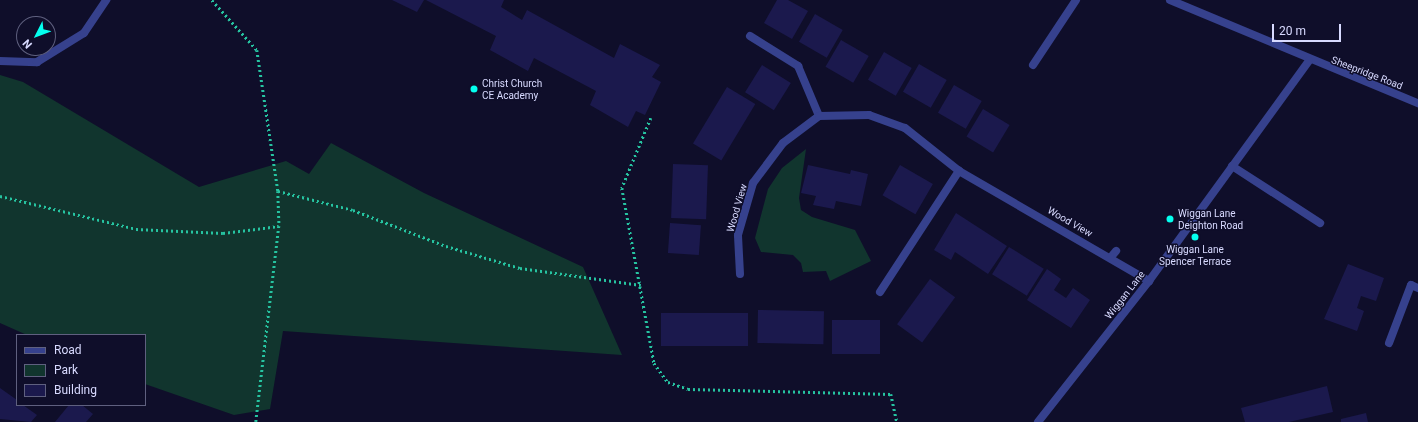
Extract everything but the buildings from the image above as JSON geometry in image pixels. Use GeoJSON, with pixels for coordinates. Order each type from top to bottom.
{"type":"FeatureCollection","features":[{"type":"Feature","properties":{"kind":"street"},"geometry":{"type":"LineString","coordinates":[[0,61],[37,62],[84,33],[106,0]]}},
{"type":"Feature","properties":{"kind":"street"},"geometry":{"type":"LineString","coordinates":[[1033,65],[1076,0]]}},
{"type":"Feature","properties":{"kind":"street","name":"Sheepridge Road"},"geometry":{"type":"LineString","coordinates":[[1170,0],[1309,61],[1418,104]]}},
{"type":"Feature","properties":{"kind":"street"},"geometry":{"type":"LineString","coordinates":[[750,36],[798,66],[819,116]]}},
{"type":"Feature","properties":{"kind":"street","name":"Wiggan Lane"},"geometry":{"type":"LineString","coordinates":[[1038,422],[1149,281],[1309,61]]}},
{"type":"Feature","properties":{"kind":"street","name":"Wood View"},"geometry":{"type":"LineString","coordinates":[[740,274],[738,235],[753,183],[783,143],[819,116],[869,115],[905,128],[959,171],[1113,254],[1149,281]]}},
{"type":"Feature","properties":{"kind":"street"},"geometry":{"type":"LineString","coordinates":[[1232,166],[1320,223]]}},
{"type":"Feature","properties":{"kind":"street"},"geometry":{"type":"LineString","coordinates":[[880,292],[959,171]]}},
{"type":"Feature","properties":{"kind":"street"},"geometry":{"type":"LineString","coordinates":[[1389,342],[1411,285],[1418,288]]}},
{"type":"Feature","properties":{"kind":"path"},"geometry":{"type":"LineString","coordinates":[[212,0],[257,50],[278,191],[279,226],[256,422]]}},
{"type":"Feature","properties":{"kind":"path"},"geometry":{"type":"LineString","coordinates":[[651,118],[622,188],[641,285],[654,363],[668,382],[688,389],[891,394],[897,422]]}},
{"type":"Feature","properties":{"kind":"path"},"geometry":{"type":"LineString","coordinates":[[278,191],[353,210],[446,246],[520,268],[641,285]]}},
{"type":"Feature","properties":{"kind":"path"},"geometry":{"type":"LineString","coordinates":[[0,196],[136,229],[223,233],[279,226]]}},
{"type":"Feature","properties":{"kind":"green space"},"geometry":{"type":"Polygon","coordinates":[[[0,75],[23,82],[199,187],[286,161],[309,174],[331,143],[424,193],[583,267],[622,355],[283,331],[270,409],[234,415],[146,384],[146,334],[25,334],[0,323],[0,75]]]}},
{"type":"Feature","properties":{"kind":"green space"},"geometry":{"type":"Polygon","coordinates":[[[806,149],[799,198],[801,210],[812,217],[855,230],[871,261],[830,281],[826,271],[803,272],[801,263],[793,255],[761,252],[755,238],[768,189],[782,168],[806,149]]]}},
{"type":"Feature","properties":{"kind":"place","name":"Christ Church CE Academy"},"geometry":{"type":"Point","coordinates":[474,89]}},
{"type":"Feature","properties":{"kind":"place","name":"Wiggan Lane Deighton Road"},"geometry":{"type":"Point","coordinates":[1170,219]}},
{"type":"Feature","properties":{"kind":"place","name":"Wiggan Lane Spencer Terrace"},"geometry":{"type":"Point","coordinates":[1195,237]}}]}
